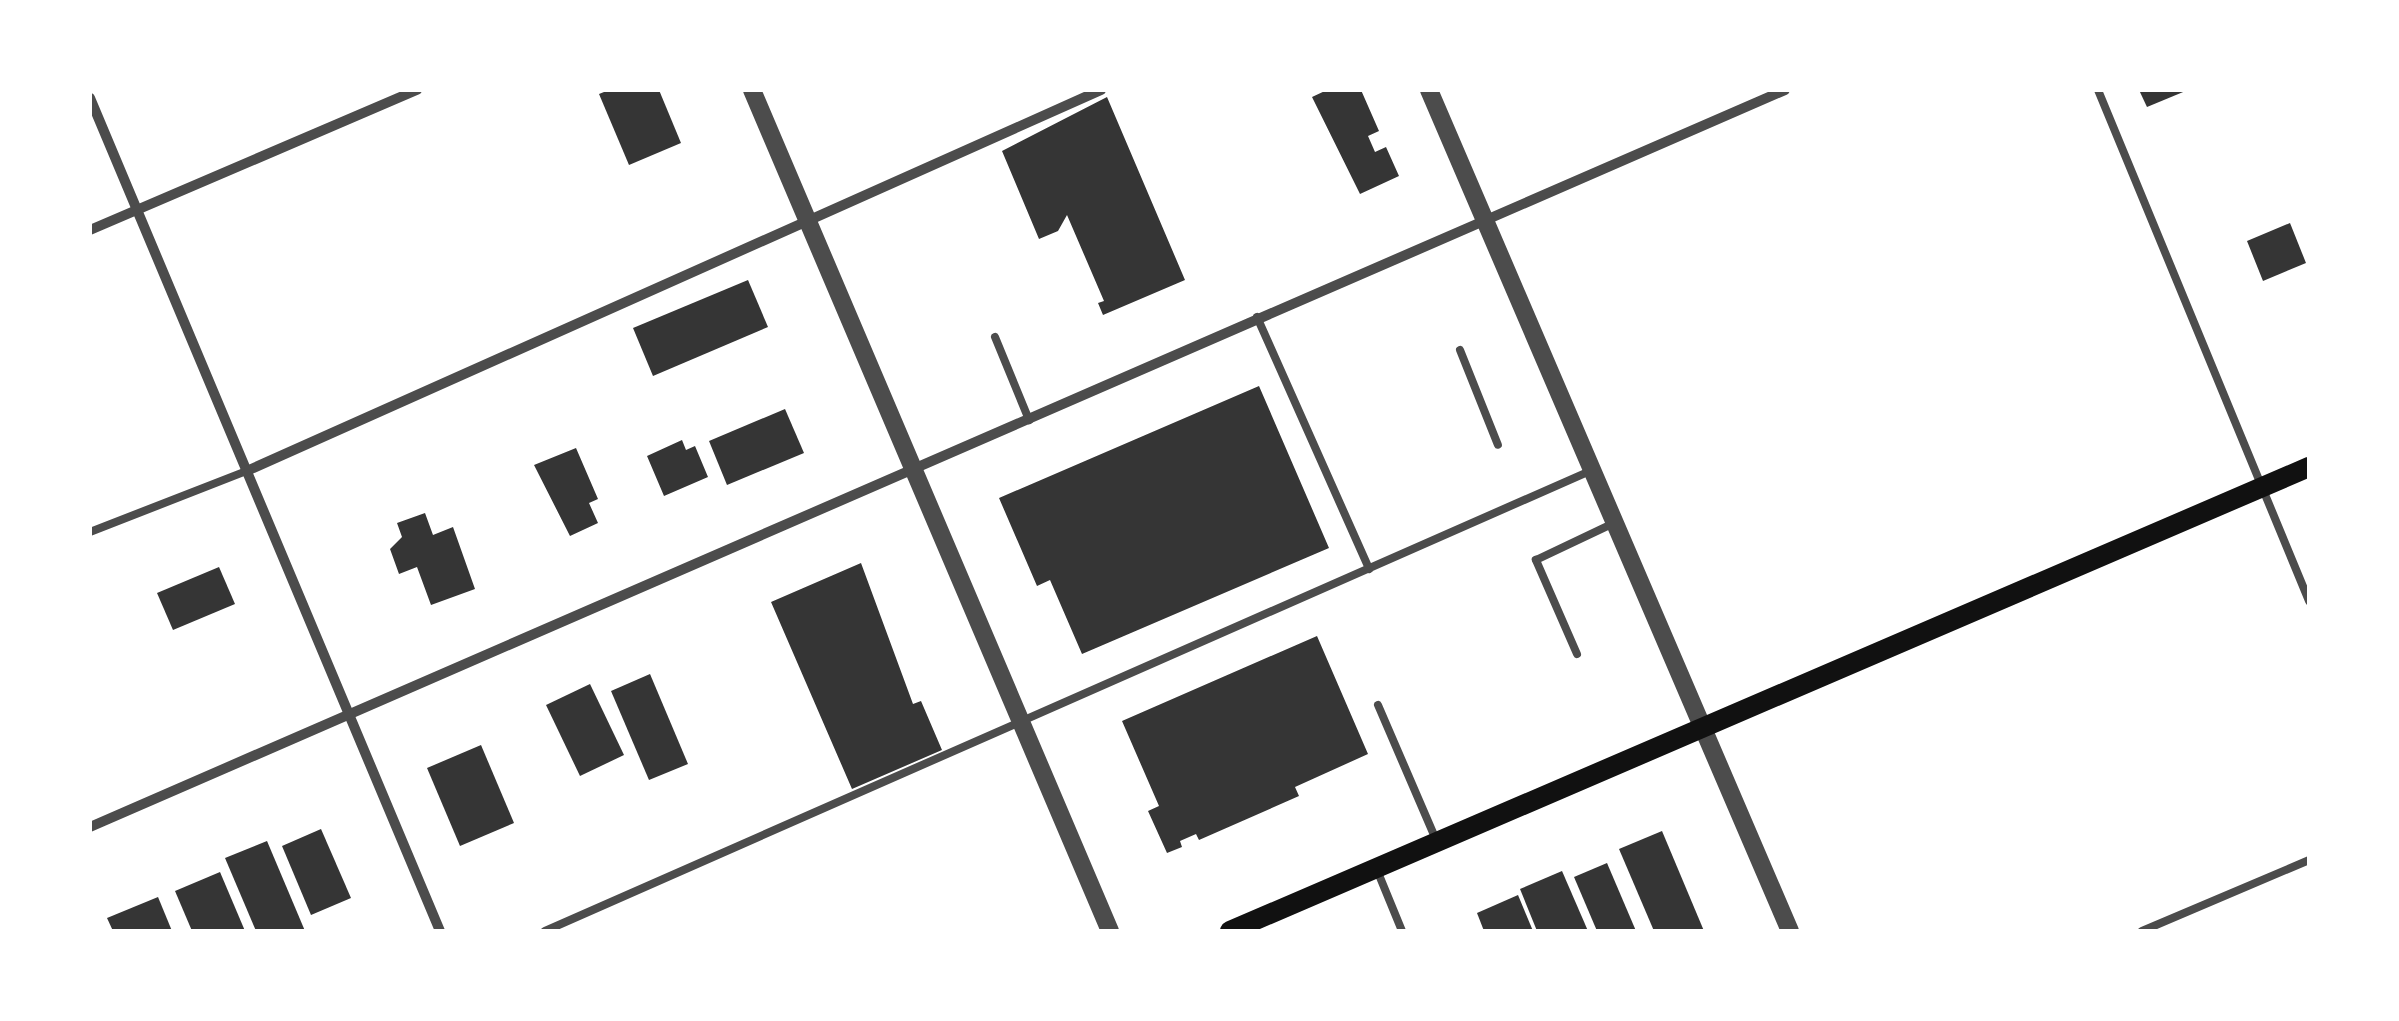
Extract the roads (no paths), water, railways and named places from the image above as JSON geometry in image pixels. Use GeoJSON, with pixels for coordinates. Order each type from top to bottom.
{"type":"FeatureCollection","features":[{"type":"Feature","properties":{"kind":"main road"},"geometry":{"type":"LineString","coordinates":[[1230,931],[2309,468]]}},
{"type":"Feature","properties":{"kind":"street"},"geometry":{"type":"LineString","coordinates":[[90,230],[417,90]]}},
{"type":"Feature","properties":{"kind":"street"},"geometry":{"type":"LineString","coordinates":[[752,90],[1110,931]]}},
{"type":"Feature","properties":{"kind":"street"},"geometry":{"type":"LineString","coordinates":[[249,470],[1102,90]]}},
{"type":"Feature","properties":{"kind":"street"},"geometry":{"type":"LineString","coordinates":[[1429,90],[1790,931]]}},
{"type":"Feature","properties":{"kind":"street"},"geometry":{"type":"LineString","coordinates":[[90,827],[917,471],[1256,316],[1785,90]]}},
{"type":"Feature","properties":{"kind":"street"},"geometry":{"type":"LineString","coordinates":[[90,98],[352,713],[440,931]]}},
{"type":"Feature","properties":{"kind":"lane"},"geometry":{"type":"LineString","coordinates":[[2098,90],[2263,488],[2305,578],[2309,600]]}},
{"type":"Feature","properties":{"kind":"lane"},"geometry":{"type":"LineString","coordinates":[[1256,316],[1369,569]]}},
{"type":"Feature","properties":{"kind":"lane"},"geometry":{"type":"LineString","coordinates":[[994,337],[1029,420]]}},
{"type":"Feature","properties":{"kind":"lane"},"geometry":{"type":"LineString","coordinates":[[1460,350],[1498,445]]}},
{"type":"Feature","properties":{"kind":"lane"},"geometry":{"type":"LineString","coordinates":[[90,532],[249,470]]}},
{"type":"Feature","properties":{"kind":"lane"},"geometry":{"type":"LineString","coordinates":[[545,931],[1592,470]]}},
{"type":"Feature","properties":{"kind":"lane"},"geometry":{"type":"LineString","coordinates":[[1576,654],[1536,560],[1614,523]]}},
{"type":"Feature","properties":{"kind":"lane"},"geometry":{"type":"LineString","coordinates":[[1378,705],[1437,842]]}},
{"type":"Feature","properties":{"kind":"lane"},"geometry":{"type":"LineString","coordinates":[[2142,931],[2309,860]]}},
{"type":"Feature","properties":{"kind":"lane"},"geometry":{"type":"LineString","coordinates":[[1376,868],[1402,931]]}}]}
